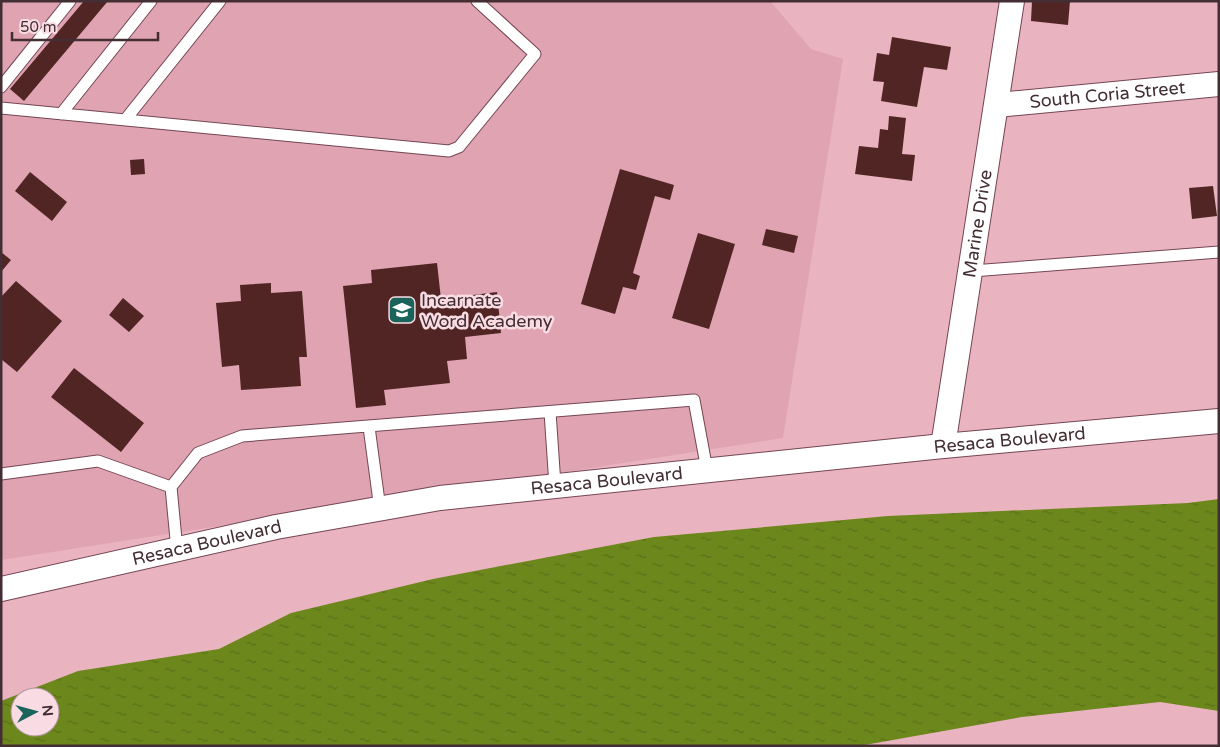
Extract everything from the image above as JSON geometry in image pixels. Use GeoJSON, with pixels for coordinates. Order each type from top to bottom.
{"type":"FeatureCollection","features":[{"type":"Feature","properties":{"kind":"street","name":"Marine Drive"},"geometry":{"type":"LineString","coordinates":[[943,446],[972,271],[1012,1]]}},
{"type":"Feature","properties":{"kind":"street","name":"South Coria Street"},"geometry":{"type":"LineString","coordinates":[[997,105],[1219,84]]}},
{"type":"Feature","properties":{"kind":"street","name":"Resaca Boulevard"},"geometry":{"type":"LineString","coordinates":[[1,589],[276,527],[440,498],[943,446],[1219,421]]}},
{"type":"Feature","properties":{"kind":"lane"},"geometry":{"type":"LineString","coordinates":[[1,87],[70,1]]}},
{"type":"Feature","properties":{"kind":"lane"},"geometry":{"type":"LineString","coordinates":[[61,114],[151,1]]}},
{"type":"Feature","properties":{"kind":"lane"},"geometry":{"type":"LineString","coordinates":[[125,120],[220,1]]}},
{"type":"Feature","properties":{"kind":"lane"},"geometry":{"type":"LineString","coordinates":[[1,108],[449,151],[459,147],[535,54],[477,1]]}},
{"type":"Feature","properties":{"kind":"lane"},"geometry":{"type":"LineString","coordinates":[[972,271],[1219,252]]}},
{"type":"Feature","properties":{"kind":"lane"},"geometry":{"type":"LineString","coordinates":[[177,550],[172,487],[198,453],[242,436],[694,400],[707,470]]}},
{"type":"Feature","properties":{"kind":"lane"},"geometry":{"type":"LineString","coordinates":[[550,412],[555,485]]}},
{"type":"Feature","properties":{"kind":"lane"},"geometry":{"type":"LineString","coordinates":[[369,427],[380,509]]}},
{"type":"Feature","properties":{"kind":"lane"},"geometry":{"type":"LineString","coordinates":[[1,474],[98,461],[172,487]]}},
{"type":"Feature","properties":{"kind":"shaded area","name":"Incarnate Word Academy"},"geometry":{"type":"Polygon","coordinates":[[[1,1],[770,1],[811,49],[843,59],[783,438],[1,560],[1,1]]]}},
{"type":"Feature","properties":{"kind":"water"},"geometry":{"type":"Polygon","coordinates":[[[1219,499],[1219,711],[1160,702],[1022,717],[859,746],[1,746],[1,701],[10,697],[10,737],[60,737],[60,687],[37,687],[78,671],[219,649],[291,613],[433,579],[654,537],[888,516],[1188,503],[1219,499]]]}},
{"type":"Feature","properties":{"kind":"building"},"geometry":{"type":"Polygon","coordinates":[[[84,1],[108,1],[24,101],[10,89],[84,1]]]}},
{"type":"Feature","properties":{"kind":"building"},"geometry":{"type":"Polygon","coordinates":[[[1032,1],[1070,1],[1068,25],[1031,21],[1032,1]]]}},
{"type":"Feature","properties":{"kind":"building"},"geometry":{"type":"Polygon","coordinates":[[[892,37],[951,47],[947,70],[924,67],[917,107],[881,101],[884,82],[873,81],[877,53],[889,55],[892,37]]]}},
{"type":"Feature","properties":{"kind":"building"},"geometry":{"type":"Polygon","coordinates":[[[889,116],[906,118],[902,154],[915,155],[912,181],[855,174],[859,146],[878,148],[880,129],[888,130],[889,116]]]}},
{"type":"Feature","properties":{"kind":"building"},"geometry":{"type":"Polygon","coordinates":[[[144,159],[145,174],[131,175],[130,160],[144,159]]]}},
{"type":"Feature","properties":{"kind":"building"},"geometry":{"type":"Polygon","coordinates":[[[620,169],[674,185],[670,200],[655,196],[633,273],[640,276],[636,290],[623,287],[615,314],[581,304],[620,169]]]}},
{"type":"Feature","properties":{"kind":"building"},"geometry":{"type":"Polygon","coordinates":[[[30,172],[67,202],[52,221],[15,191],[30,172]]]}},
{"type":"Feature","properties":{"kind":"building"},"geometry":{"type":"Polygon","coordinates":[[[1213,186],[1217,216],[1192,219],[1189,188],[1213,186]]]}},
{"type":"Feature","properties":{"kind":"building"},"geometry":{"type":"Polygon","coordinates":[[[766,229],[798,236],[794,253],[762,245],[766,229]]]}},
{"type":"Feature","properties":{"kind":"building"},"geometry":{"type":"Polygon","coordinates":[[[698,233],[735,244],[709,329],[672,318],[698,233]]]}},
{"type":"Feature","properties":{"kind":"building"},"geometry":{"type":"Polygon","coordinates":[[[1,252],[11,260],[1,272],[1,252]]]}},
{"type":"Feature","properties":{"kind":"building"},"geometry":{"type":"Polygon","coordinates":[[[437,263],[441,299],[497,292],[501,333],[465,337],[467,359],[447,361],[450,383],[384,390],[386,405],[356,408],[343,286],[372,283],[371,270],[437,263]]]}},
{"type":"Feature","properties":{"kind":"building"},"geometry":{"type":"Polygon","coordinates":[[[16,281],[62,321],[17,372],[1,359],[1,297],[16,281]]]}},
{"type":"Feature","properties":{"kind":"building"},"geometry":{"type":"Polygon","coordinates":[[[271,283],[271,293],[302,291],[307,357],[299,357],[301,386],[241,390],[239,365],[222,367],[216,303],[241,301],[240,285],[271,283]]]}},
{"type":"Feature","properties":{"kind":"building"},"geometry":{"type":"Polygon","coordinates":[[[123,298],[144,316],[129,332],[109,315],[123,298]]]}},
{"type":"Feature","properties":{"kind":"building"},"geometry":{"type":"Polygon","coordinates":[[[74,368],[144,423],[121,452],[51,397],[74,368]]]}},
{"type":"Feature","properties":{"kind":"place","name":"Incarnate Word Academy"},"geometry":{"type":"Point","coordinates":[402,310]}}]}
